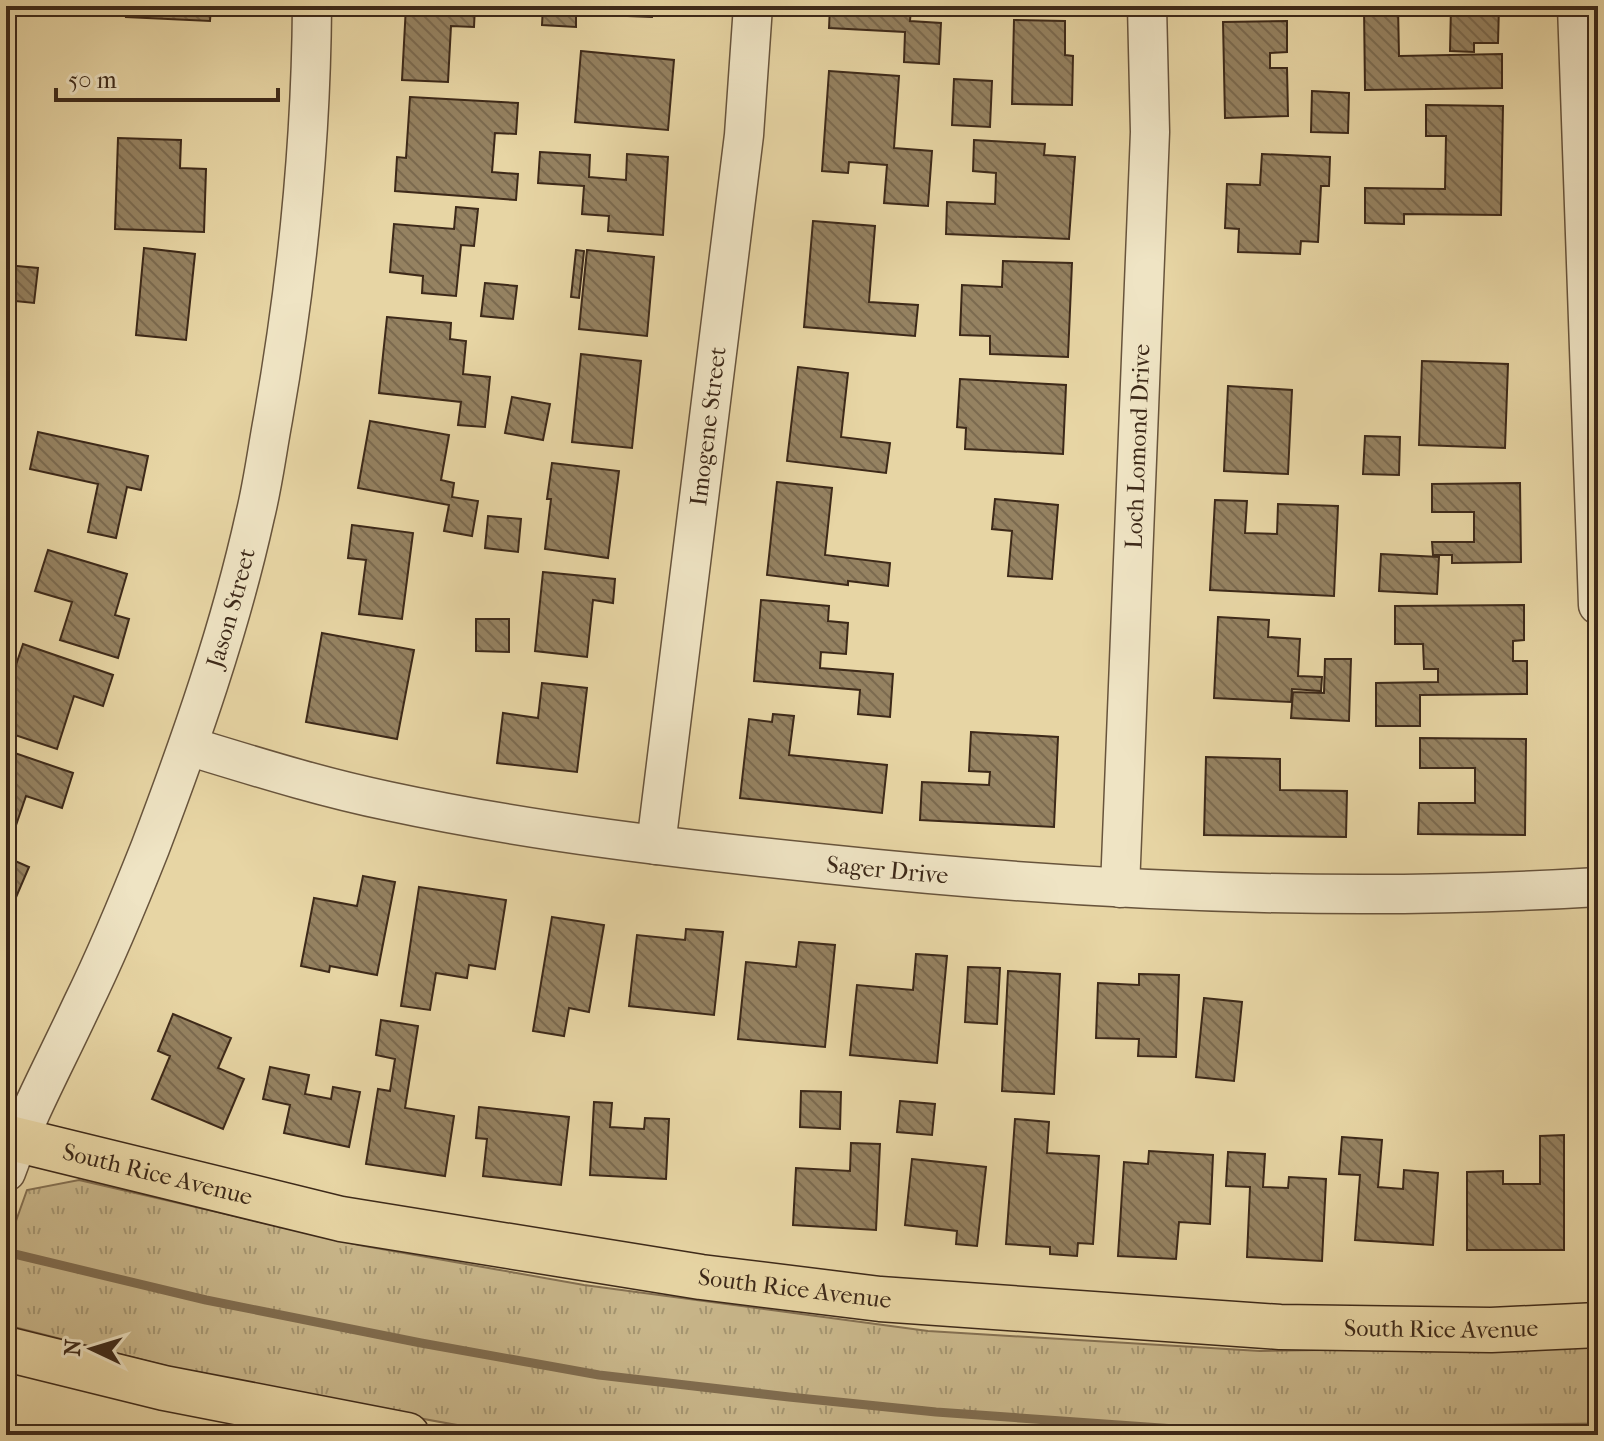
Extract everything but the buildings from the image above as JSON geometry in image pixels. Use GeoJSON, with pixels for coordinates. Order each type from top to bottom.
{"type":"FeatureCollection","features":[{"type":"Feature","properties":{"kind":"main road","name":"South Rice Avenue"},"geometry":{"type":"LineString","coordinates":[[10,1150],[341,1219],[685,1275],[880,1299],[1280,1327],[1491,1330],[1598,1325]]}},
{"type":"Feature","properties":{"kind":"main road"},"geometry":{"type":"LineString","coordinates":[[6,1349],[164,1388],[407,1435]]}},
{"type":"Feature","properties":{"kind":"street","name":"Jason Street"},"geometry":{"type":"LineString","coordinates":[[10,1150],[84,1003],[149,851],[188,746],[228,619],[256,515],[300,243],[312,69],[312,6]]}},
{"type":"Feature","properties":{"kind":"street","name":"Imogene Street"},"geometry":{"type":"LineString","coordinates":[[656,845],[744,135],[753,6]]}},
{"type":"Feature","properties":{"kind":"street","name":"Loch Lomond Drive"},"geometry":{"type":"LineString","coordinates":[[1120,888],[1150,132],[1147,6]]}},
{"type":"Feature","properties":{"kind":"street"},"geometry":{"type":"LineString","coordinates":[[1577,6],[1598,605]]}},
{"type":"Feature","properties":{"kind":"street","name":"Sager Drive"},"geometry":{"type":"LineString","coordinates":[[188,746],[386,801],[503,824],[656,845],[938,876],[1120,888],[1487,894],[1598,887]]}},
{"type":"Feature","properties":{"kind":"green space"},"geometry":{"type":"Polygon","coordinates":[[[79,1180],[359,1245],[584,1285],[928,1331],[1260,1351],[1598,1346],[1598,1435],[512,1435],[253,1388],[6,1325],[6,1249],[27,1190],[79,1180]]]}},
{"type":"Feature","properties":{"kind":"waterway"},"geometry":{"type":"LineString","coordinates":[[6,1252],[206,1300],[421,1343],[599,1375],[789,1397],[936,1412],[1218,1432],[1598,1427]]}}]}
